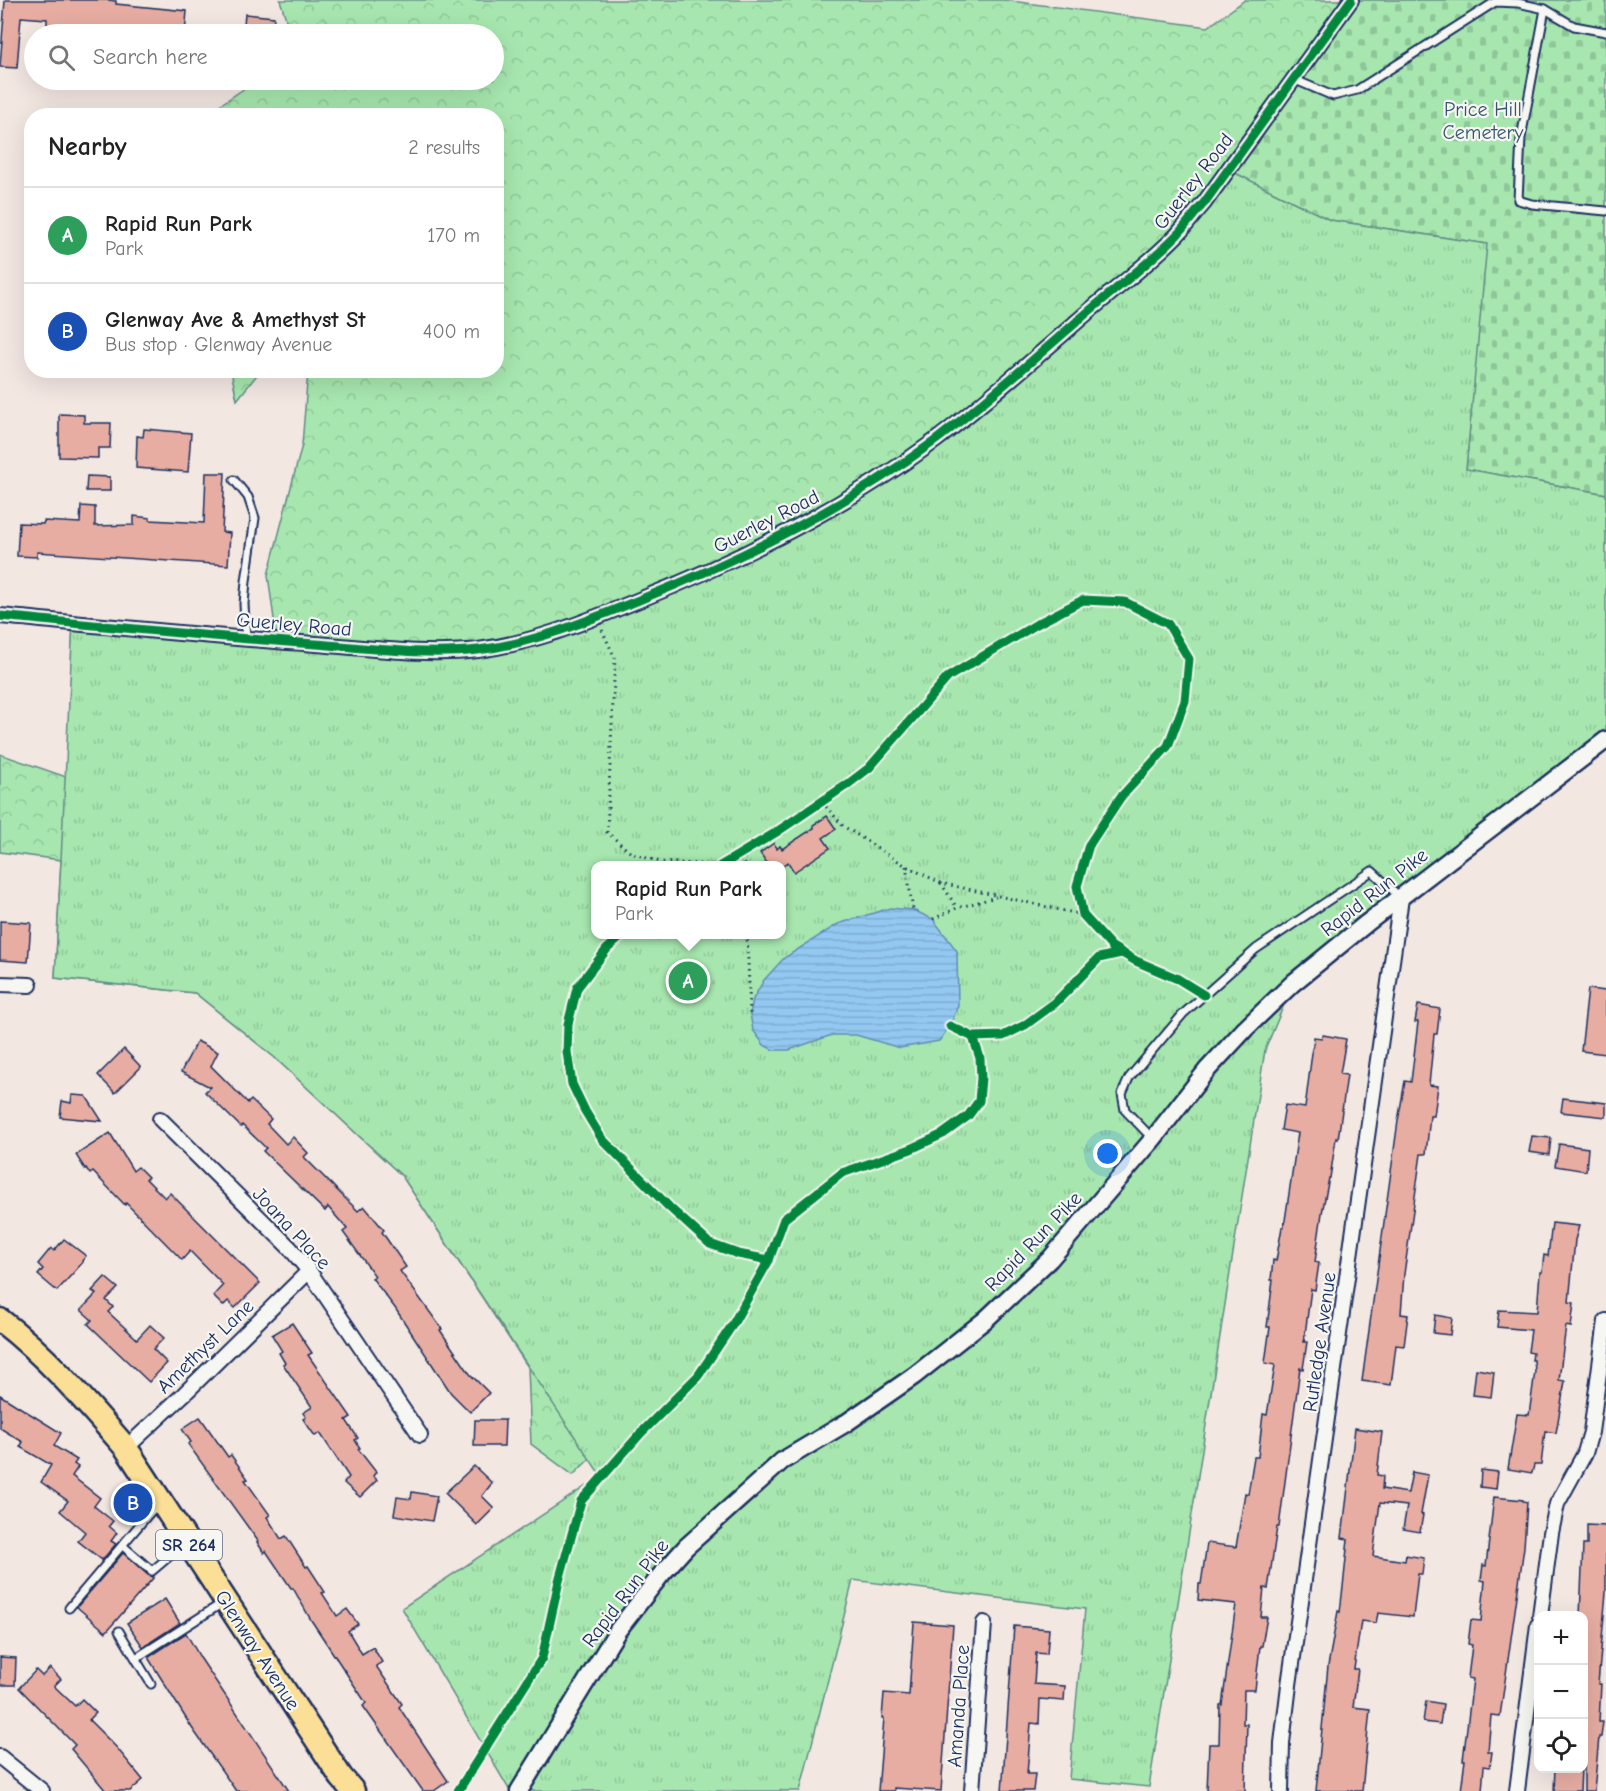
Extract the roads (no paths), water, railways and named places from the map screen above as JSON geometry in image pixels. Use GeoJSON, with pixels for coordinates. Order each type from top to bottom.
{"type":"FeatureCollection","features":[{"type":"Feature","properties":{"kind":"main road","name":"Glenway Avenue"},"geometry":{"type":"LineString","coordinates":[[0,1320],[49,1364],[126,1448],[353,1791]]}},
{"type":"Feature","properties":{"kind":"street","name":"Guerley Road"},"geometry":{"type":"LineString","coordinates":[[0,616],[246,639],[447,652],[479,650],[519,643],[573,627],[686,582],[783,535],[874,482],[992,396],[1147,263],[1204,203],[1351,0]]}},
{"type":"Feature","properties":{"kind":"street","name":"Rapid Run Pike"},"geometry":{"type":"LineString","coordinates":[[519,1791],[618,1630],[686,1547],[782,1461],[846,1423],[904,1383],[985,1320],[1050,1259],[1153,1140],[1207,1070],[1245,1029],[1323,957],[1606,740]]}},
{"type":"Feature","properties":{"kind":"street","name":"Rutledge Avenue"},"geometry":{"type":"LineString","coordinates":[[1281,1791],[1282,1743],[1289,1685],[1401,898]]}},
{"type":"Feature","properties":{"kind":"street"},"geometry":{"type":"LineString","coordinates":[[0,984],[30,984]]}},
{"type":"Feature","properties":{"kind":"street","name":"Joana Place"},"geometry":{"type":"LineString","coordinates":[[160,1119],[290,1248],[309,1271],[420,1435]]}},
{"type":"Feature","properties":{"kind":"street","name":"Amethyst Lane"},"geometry":{"type":"LineString","coordinates":[[126,1448],[184,1395],[309,1271]]}},
{"type":"Feature","properties":{"kind":"street"},"geometry":{"type":"LineString","coordinates":[[1541,1611],[1557,1504],[1585,1453],[1591,1432],[1606,1321]]}},
{"type":"Feature","properties":{"kind":"street","name":"Amanda Place"},"geometry":{"type":"LineString","coordinates":[[972,1791],[984,1623]]}},
{"type":"Feature","properties":{"kind":"street"},"geometry":{"type":"LineString","coordinates":[[1516,1791],[1534,1661]]}},
{"type":"Feature","properties":{"kind":"street"},"geometry":{"type":"LineString","coordinates":[[0,1757],[42,1791]]}},
{"type":"Feature","properties":{"kind":"lane"},"geometry":{"type":"LineString","coordinates":[[1293,79],[1334,96],[1357,90],[1495,2],[1518,3],[1545,9],[1574,26],[1606,32]]}},
{"type":"Feature","properties":{"kind":"lane"},"geometry":{"type":"LineString","coordinates":[[1545,9],[1521,138],[1518,200],[1532,204],[1606,211]]}},
{"type":"Feature","properties":{"kind":"lane"},"geometry":{"type":"LineString","coordinates":[[234,480],[248,497],[255,518],[245,592],[246,639]]}},
{"type":"Feature","properties":{"kind":"lane"},"geometry":{"type":"LineString","coordinates":[[1153,1140],[1125,1110],[1122,1094],[1129,1078],[1183,1014],[1256,949],[1372,871],[1401,898]]}},
{"type":"Feature","properties":{"kind":"lane"},"geometry":{"type":"LineString","coordinates":[[69,1608],[160,1501]]}},
{"type":"Feature","properties":{"kind":"lane"},"geometry":{"type":"LineString","coordinates":[[123,1546],[152,1571],[187,1542]]}},
{"type":"Feature","properties":{"kind":"lane"},"geometry":{"type":"LineString","coordinates":[[136,1658],[226,1601]]}},
{"type":"Feature","properties":{"kind":"lane"},"geometry":{"type":"LineString","coordinates":[[119,1630],[151,1684]]}},
{"type":"Feature","properties":{"kind":"water"},"geometry":{"type":"Polygon","coordinates":[[[890,908],[913,910],[933,919],[957,951],[958,1006],[950,1026],[939,1041],[900,1048],[856,1035],[832,1035],[789,1050],[773,1050],[764,1045],[753,1030],[750,1014],[753,999],[764,980],[784,958],[838,924],[890,908]]]}},
{"type":"Feature","properties":{"kind":"place","name":"Rapid Run Park"},"geometry":{"type":"Point","coordinates":[688,981]}},
{"type":"Feature","properties":{"kind":"place","name":"Glenway Ave & Amethyst St"},"geometry":{"type":"Point","coordinates":[133,1503]}},
{"type":"Feature","properties":{"kind":"park label","name":"Price Hill Cemetery"},"geometry":{"type":"Point","coordinates":[1483,120]}}]}
